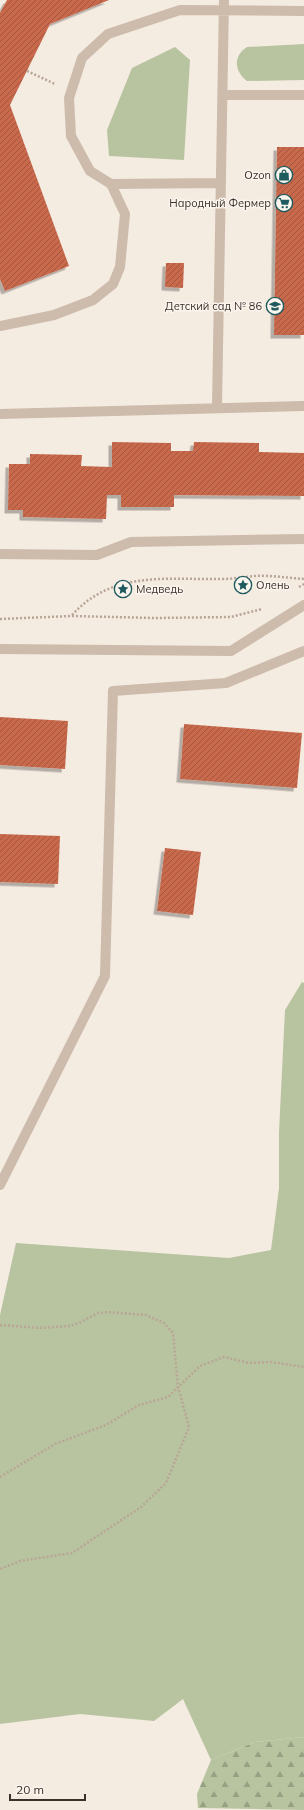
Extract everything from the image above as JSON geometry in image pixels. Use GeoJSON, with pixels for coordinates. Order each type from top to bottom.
{"type":"FeatureCollection","features":[{"type":"Feature","properties":{"kind":"lane"},"geometry":{"type":"LineString","coordinates":[[217,407],[224,0]]}},
{"type":"Feature","properties":{"kind":"lane"},"geometry":{"type":"LineString","coordinates":[[221,183],[111,184],[90,171],[71,136],[69,98],[82,58],[108,34],[180,10],[304,11]]}},
{"type":"Feature","properties":{"kind":"lane"},"geometry":{"type":"LineString","coordinates":[[223,95],[304,95]]}},
{"type":"Feature","properties":{"kind":"lane"},"geometry":{"type":"LineString","coordinates":[[0,326],[54,315],[93,300],[113,284],[120,267],[125,214],[111,184]]}},
{"type":"Feature","properties":{"kind":"lane"},"geometry":{"type":"LineString","coordinates":[[0,414],[217,407],[304,406]]}},
{"type":"Feature","properties":{"kind":"lane"},"geometry":{"type":"LineString","coordinates":[[0,554],[97,555],[131,542],[304,539]]}},
{"type":"Feature","properties":{"kind":"lane"},"geometry":{"type":"LineString","coordinates":[[0,649],[231,651],[304,605]]}},
{"type":"Feature","properties":{"kind":"lane"},"geometry":{"type":"LineString","coordinates":[[0,1185],[105,976],[113,691],[226,683],[304,651]]}},
{"type":"Feature","properties":{"kind":"path"},"geometry":{"type":"LineString","coordinates":[[27,71],[71,92]]}},
{"type":"Feature","properties":{"kind":"path"},"geometry":{"type":"LineString","coordinates":[[72,616],[82,605],[112,587],[137,580],[230,579],[256,576],[304,579]]}},
{"type":"Feature","properties":{"kind":"path"},"geometry":{"type":"LineString","coordinates":[[298,588],[304,584]]}},
{"type":"Feature","properties":{"kind":"path"},"geometry":{"type":"LineString","coordinates":[[0,619],[72,616],[155,618],[231,617],[266,608]]}},
{"type":"Feature","properties":{"kind":"path"},"geometry":{"type":"LineString","coordinates":[[0,1325],[40,1328],[69,1326],[80,1324],[98,1313],[107,1312],[146,1315],[164,1323],[172,1332],[178,1387],[189,1427],[166,1483],[141,1507],[72,1553],[20,1561],[0,1569]]}},
{"type":"Feature","properties":{"kind":"path"},"geometry":{"type":"LineString","coordinates":[[0,1477],[55,1444],[106,1425],[139,1405],[168,1397],[200,1366],[224,1357],[250,1363],[270,1362],[304,1367]]}},
{"type":"Feature","properties":{"kind":"green space"},"geometry":{"type":"Polygon","coordinates":[[[304,44],[304,80],[247,81],[240,73],[237,59],[242,51],[247,47],[304,44]]]}},
{"type":"Feature","properties":{"kind":"green space"},"geometry":{"type":"Polygon","coordinates":[[[175,47],[190,60],[184,160],[109,156],[107,130],[132,68],[175,47]]]}},
{"type":"Feature","properties":{"kind":"green space"},"geometry":{"type":"Polygon","coordinates":[[[302,982],[304,983],[304,1737],[255,1742],[211,1760],[183,1699],[154,1721],[80,1714],[0,1724],[0,1315],[16,1243],[229,1258],[271,1250],[279,1188],[279,1132],[285,1010],[302,982]]]}},
{"type":"Feature","properties":{"kind":"green space"},"geometry":{"type":"Polygon","coordinates":[[[304,1737],[304,1810],[198,1808],[197,1794],[211,1760],[255,1742],[304,1737]]]}},
{"type":"Feature","properties":{"kind":"building"},"geometry":{"type":"Polygon","coordinates":[[[7,0],[109,0],[50,24],[10,105],[69,266],[5,291],[0,279],[0,13],[7,0]]]}},
{"type":"Feature","properties":{"kind":"building"},"geometry":{"type":"Polygon","coordinates":[[[277,147],[304,147],[304,335],[274,335],[277,147]]]}},
{"type":"Feature","properties":{"kind":"building"},"geometry":{"type":"Polygon","coordinates":[[[166,263],[184,263],[183,288],[165,287],[166,263]]]}},
{"type":"Feature","properties":{"kind":"building"},"geometry":{"type":"Polygon","coordinates":[[[112,442],[171,443],[171,451],[193,451],[194,442],[259,443],[259,452],[304,453],[304,496],[174,495],[174,507],[121,507],[121,495],[107,495],[106,519],[23,517],[23,510],[8,510],[9,464],[30,464],[30,454],[82,455],[81,466],[112,467],[112,442]]]}},
{"type":"Feature","properties":{"kind":"building"},"geometry":{"type":"Polygon","coordinates":[[[0,717],[68,721],[65,769],[0,765],[0,717]]]}},
{"type":"Feature","properties":{"kind":"building"},"geometry":{"type":"Polygon","coordinates":[[[184,724],[302,733],[297,788],[180,779],[184,724]]]}},
{"type":"Feature","properties":{"kind":"building"},"geometry":{"type":"Polygon","coordinates":[[[0,834],[60,836],[58,884],[0,882],[0,834]]]}},
{"type":"Feature","properties":{"kind":"building"},"geometry":{"type":"Polygon","coordinates":[[[165,848],[201,852],[193,915],[157,911],[165,848]]]}},
{"type":"Feature","properties":{"kind":"place","name":"Ozon"},"geometry":{"type":"Point","coordinates":[284,175]}},
{"type":"Feature","properties":{"kind":"place","name":"Народный Фермер"},"geometry":{"type":"Point","coordinates":[284,203]}},
{"type":"Feature","properties":{"kind":"place","name":"Детский сад № 86"},"geometry":{"type":"Point","coordinates":[275,306]}},
{"type":"Feature","properties":{"kind":"place","name":"Олень"},"geometry":{"type":"Point","coordinates":[243,585]}},
{"type":"Feature","properties":{"kind":"place","name":"Медведь"},"geometry":{"type":"Point","coordinates":[123,589]}}]}
